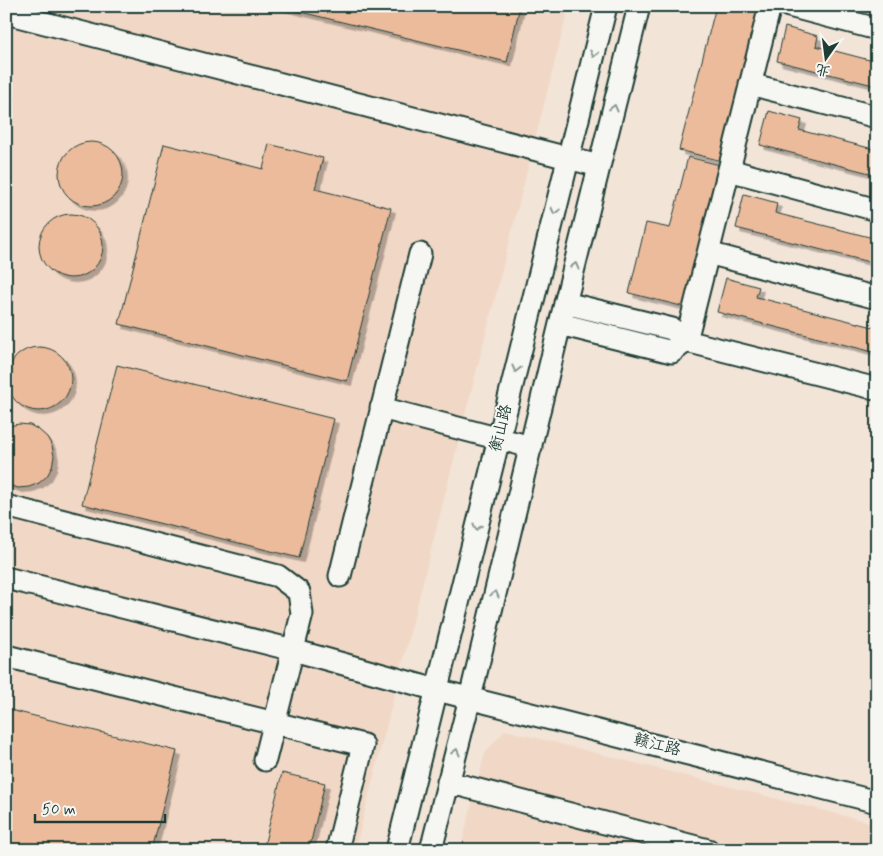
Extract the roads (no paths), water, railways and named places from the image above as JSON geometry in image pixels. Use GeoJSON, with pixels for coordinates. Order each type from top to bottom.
{"type":"FeatureCollection","features":[{"type":"Feature","properties":{"kind":"street","name":"衡山路"},"geometry":{"type":"LineString","coordinates":[[397,850],[606,6]]}},
{"type":"Feature","properties":{"kind":"street","name":"衡山路"},"geometry":{"type":"LineString","coordinates":[[431,850],[639,6]]}},
{"type":"Feature","properties":{"kind":"street"},"geometry":{"type":"LineString","coordinates":[[560,324],[672,352],[686,341],[770,6]]}},
{"type":"Feature","properties":{"kind":"street"},"geometry":{"type":"LineString","coordinates":[[789,6],[877,29]]}},
{"type":"Feature","properties":{"kind":"street"},"geometry":{"type":"LineString","coordinates":[[6,13],[599,166]]}},
{"type":"Feature","properties":{"kind":"street"},"geometry":{"type":"LineString","coordinates":[[750,84],[877,118]]}},
{"type":"Feature","properties":{"kind":"street"},"geometry":{"type":"LineString","coordinates":[[729,170],[877,210]]}},
{"type":"Feature","properties":{"kind":"street"},"geometry":{"type":"LineString","coordinates":[[340,576],[420,254]]}},
{"type":"Feature","properties":{"kind":"street"},"geometry":{"type":"LineString","coordinates":[[708,254],[877,298]]}},
{"type":"Feature","properties":{"kind":"street"},"geometry":{"type":"LineString","coordinates":[[566,303],[672,329],[686,341],[877,389]]}},
{"type":"Feature","properties":{"kind":"street"},"geometry":{"type":"LineString","coordinates":[[381,408],[530,447]]}},
{"type":"Feature","properties":{"kind":"street"},"geometry":{"type":"LineString","coordinates":[[6,506],[278,576],[299,592],[302,614],[265,760]]}},
{"type":"Feature","properties":{"kind":"street","name":"赣江路"},"geometry":{"type":"LineString","coordinates":[[6,578],[293,650],[437,690],[877,802]]}},
{"type":"Feature","properties":{"kind":"street"},"geometry":{"type":"LineString","coordinates":[[6,656],[362,745],[337,850]]}},
{"type":"Feature","properties":{"kind":"street"},"geometry":{"type":"LineString","coordinates":[[448,782],[708,850]]}}]}
